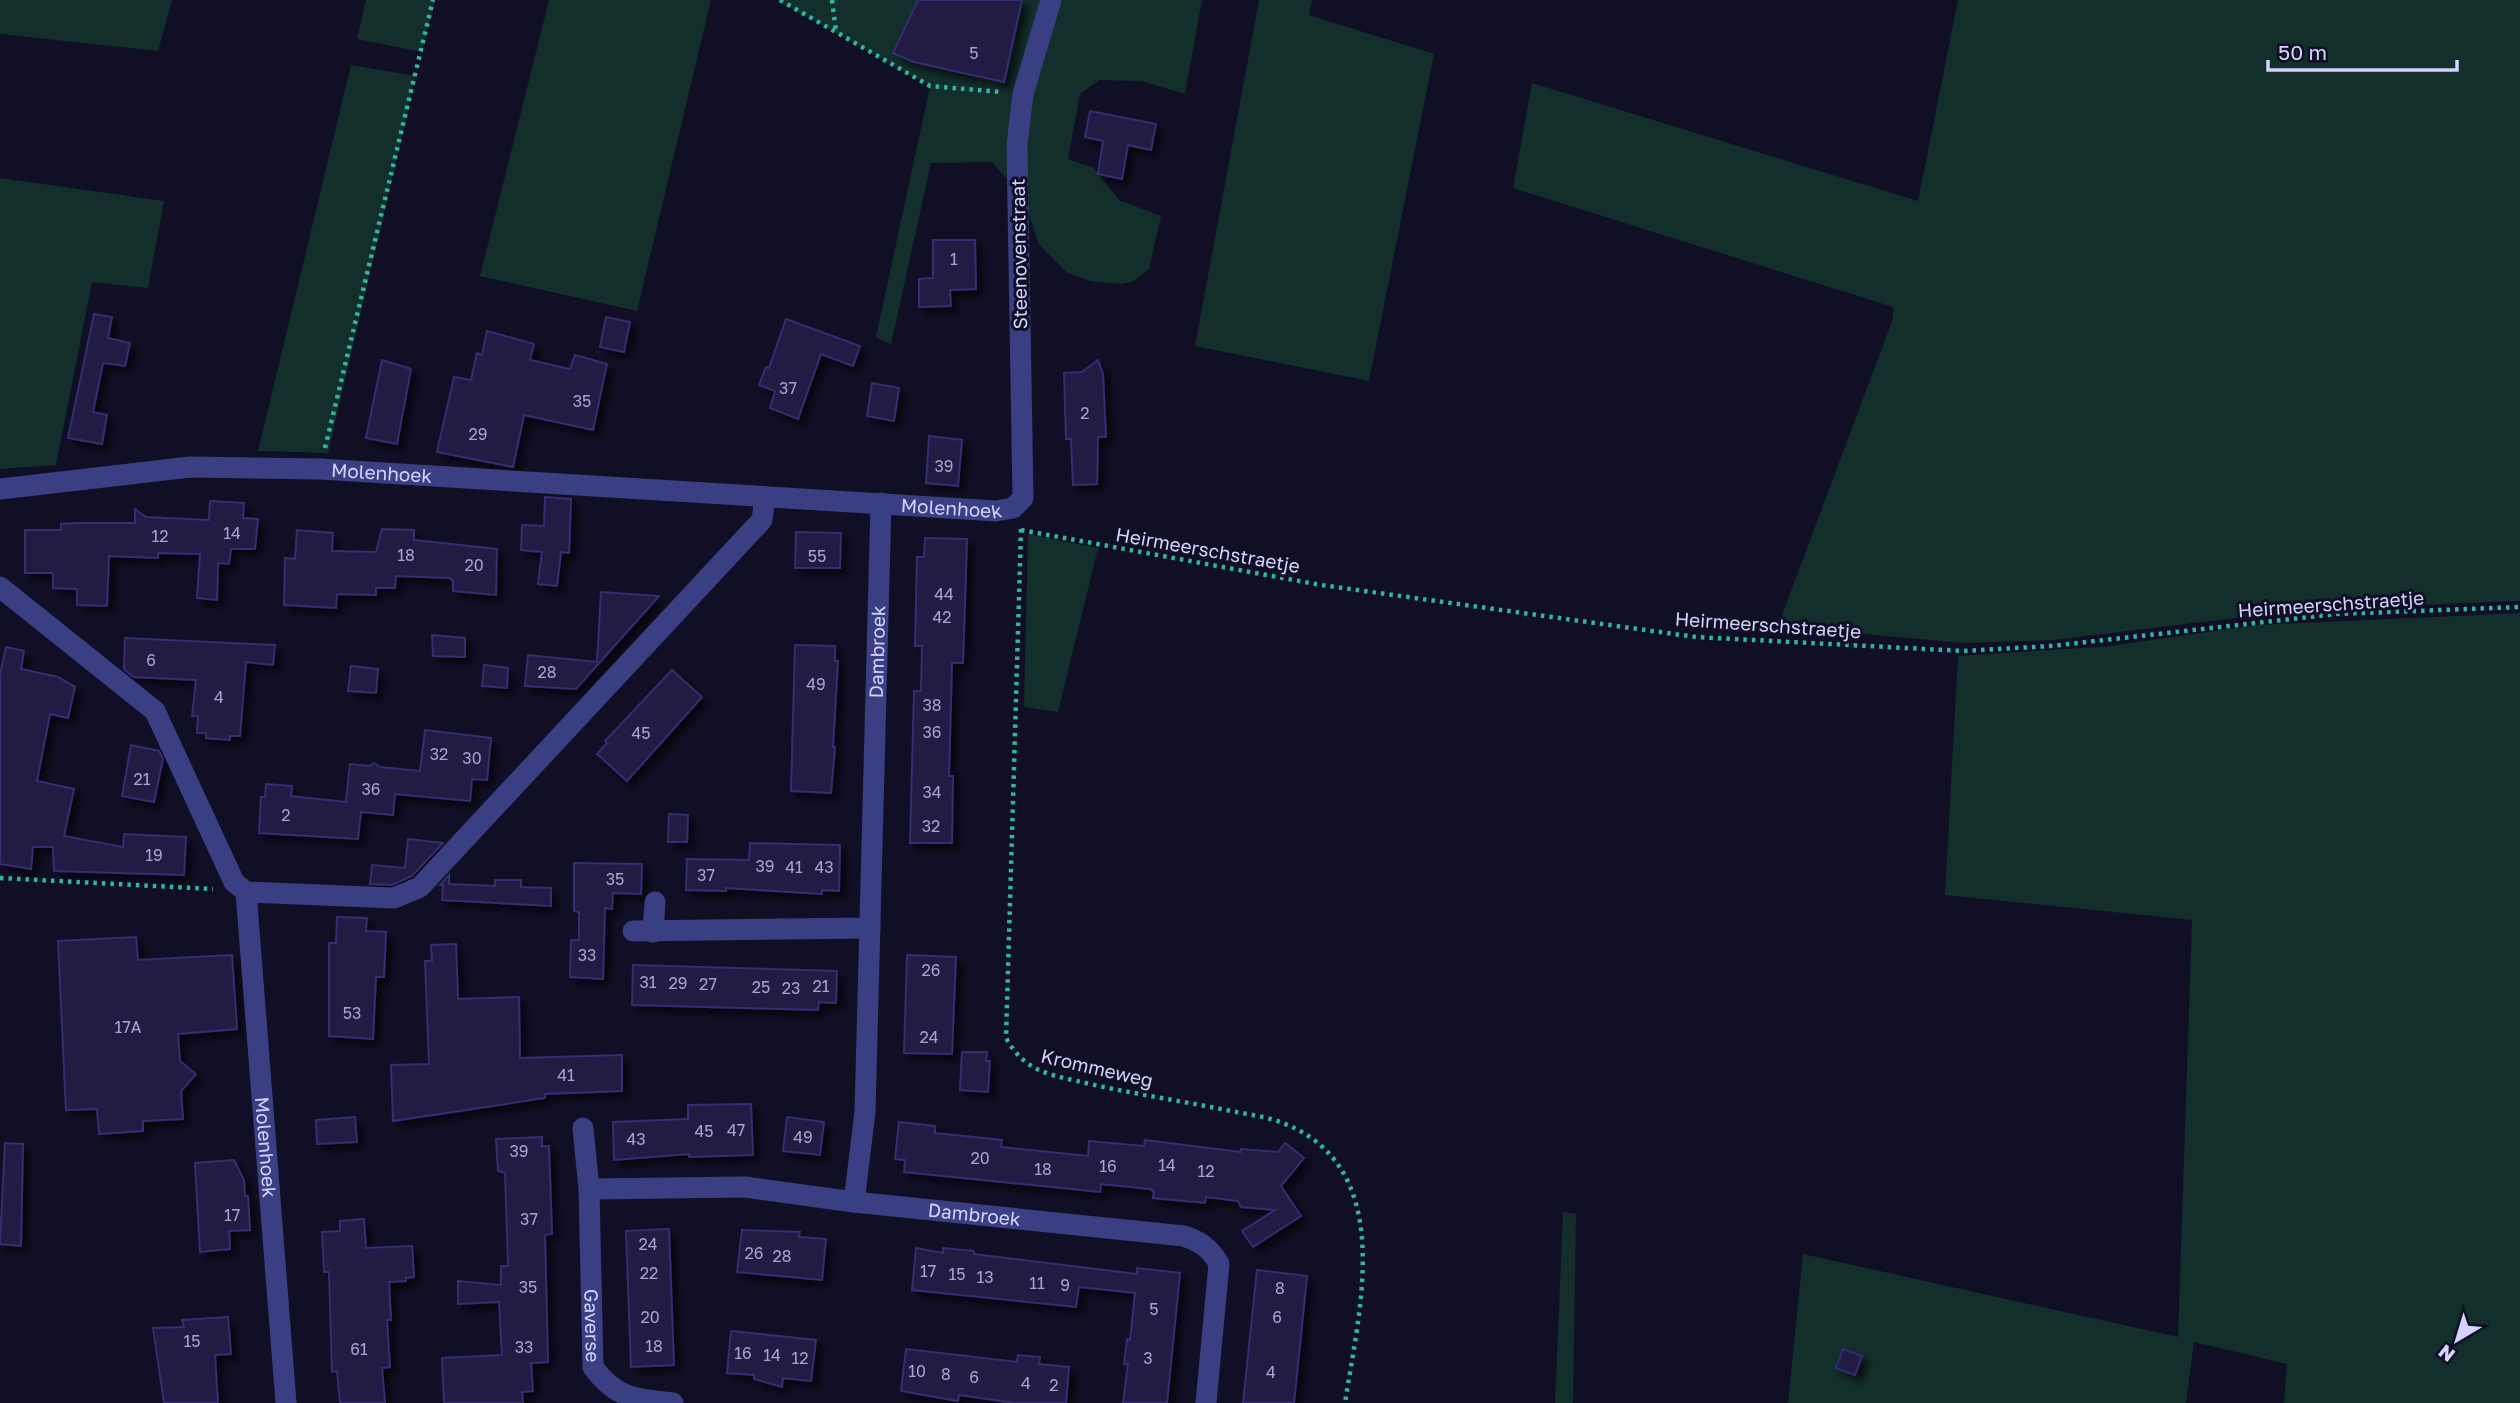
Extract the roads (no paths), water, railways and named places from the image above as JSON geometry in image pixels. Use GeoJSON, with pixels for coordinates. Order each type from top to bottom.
{"type":"FeatureCollection","features":[{"type":"Feature","properties":{"kind":"street","name":"Steenovenstraat"},"geometry":{"type":"LineString","coordinates":[[1013,508],[1023,498],[1017,145],[1023,94],[1051,0]]}},
{"type":"Feature","properties":{"kind":"street","name":"Molenhoek"},"geometry":{"type":"LineString","coordinates":[[0,489],[190,467],[320,469],[996,511],[1013,508]]}},
{"type":"Feature","properties":{"kind":"street"},"geometry":{"type":"LineString","coordinates":[[0,587],[155,710],[234,882],[246,892],[394,898],[420,887],[762,520],[765,497]]}},
{"type":"Feature","properties":{"kind":"street","name":"Dambroek"},"geometry":{"type":"LineString","coordinates":[[881,503],[865,1112],[853,1202],[1184,1236],[1199,1241],[1212,1251],[1219,1264],[1206,1403]]}},
{"type":"Feature","properties":{"kind":"street","name":"Molenhoek"},"geometry":{"type":"LineString","coordinates":[[246,892],[286,1403]]}},
{"type":"Feature","properties":{"kind":"street"},"geometry":{"type":"LineString","coordinates":[[655,902],[643,932],[870,928]]}},
{"type":"Feature","properties":{"kind":"street","name":"Gaverse"},"geometry":{"type":"LineString","coordinates":[[583,1128],[589,1189],[593,1367],[605,1384],[628,1398],[673,1403]]}},
{"type":"Feature","properties":{"kind":"street"},"geometry":{"type":"LineString","coordinates":[[589,1189],[745,1187],[853,1202]]}}]}
